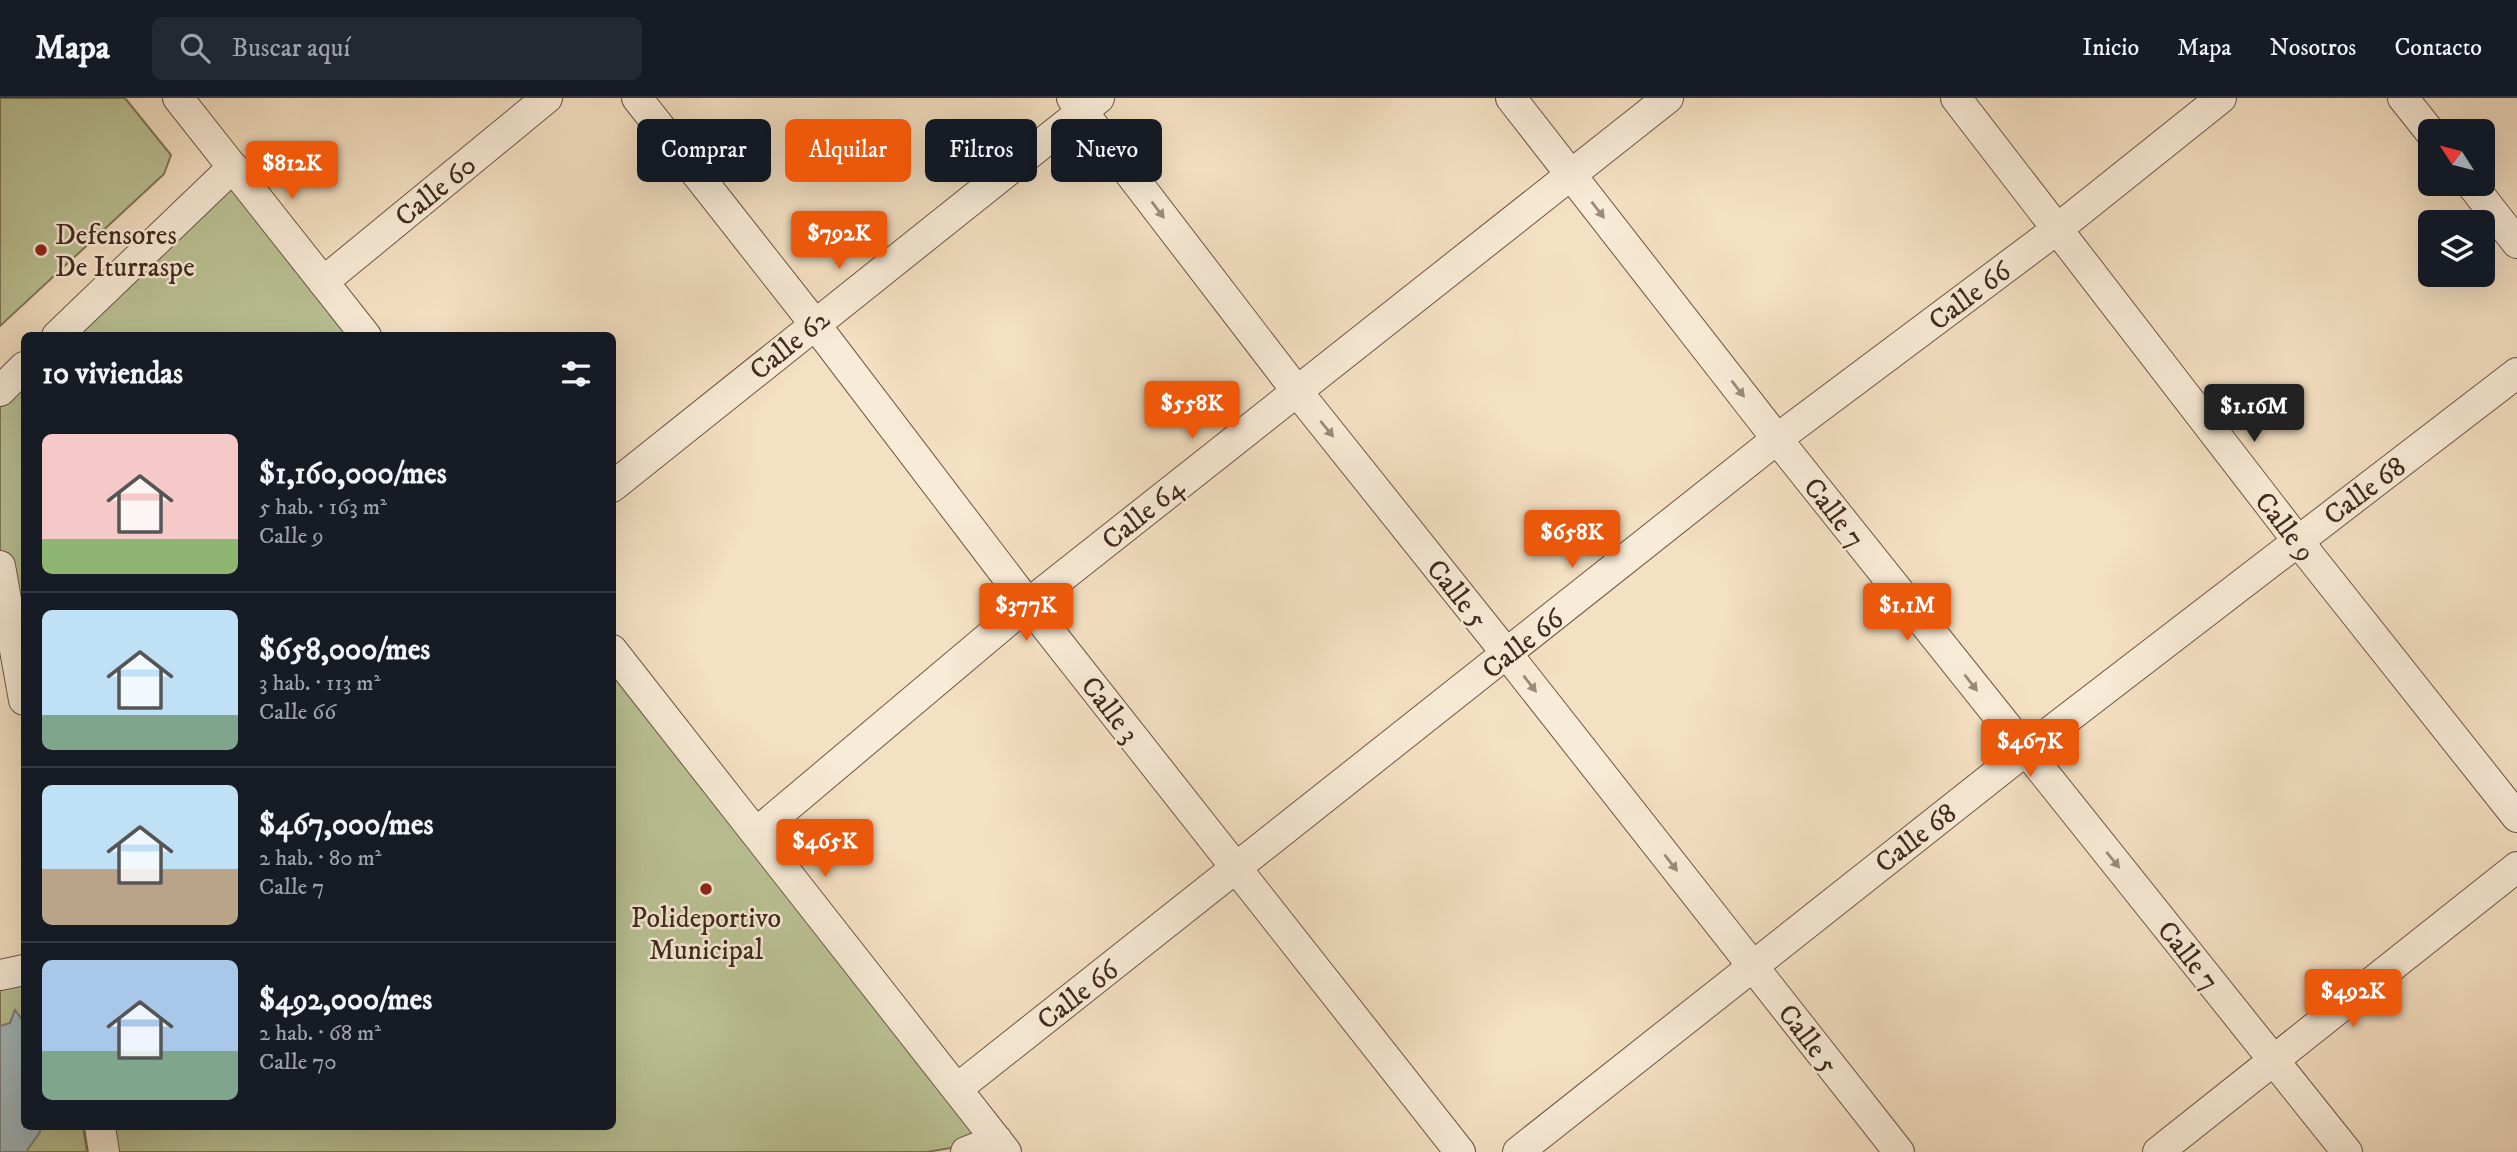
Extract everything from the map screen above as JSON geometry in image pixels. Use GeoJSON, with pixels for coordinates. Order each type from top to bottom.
{"type":"FeatureCollection","features":[{"type":"Feature","properties":{"kind":"street"},"geometry":{"type":"LineString","coordinates":[[178,98],[363,332]]}},
{"type":"Feature","properties":{"kind":"street","name":"Calle 60"},"geometry":{"type":"LineString","coordinates":[[323,282],[547,98]]}},
{"type":"Feature","properties":{"kind":"street","name":"Calle 3"},"geometry":{"type":"LineString","coordinates":[[637,98],[814,323],[1028,604],[1460,1152]]}},
{"type":"Feature","properties":{"kind":"street","name":"Calle 7"},"geometry":{"type":"LineString","coordinates":[[1511,98],[1777,439],[2347,1152]]}},
{"type":"Feature","properties":{"kind":"street","name":"Calle 64"},"geometry":{"type":"LineString","coordinates":[[757,833],[1028,604],[1668,98]]}},
{"type":"Feature","properties":{"kind":"street","name":"Calle 9"},"geometry":{"type":"LineString","coordinates":[[1956,98],[2297,540],[2517,817]]}},
{"type":"Feature","properties":{"kind":"street","name":"Calle 66"},"geometry":{"type":"LineString","coordinates":[[958,1088],[1777,439],[2056,230],[2221,98]]}},
{"type":"Feature","properties":{"kind":"street"},"geometry":{"type":"LineString","coordinates":[[2403,98],[2420,119]]}},
{"type":"Feature","properties":{"kind":"street","name":"Calle 62"},"geometry":{"type":"LineString","coordinates":[[616,484],[1084,102]]}},
{"type":"Feature","properties":{"kind":"street","name":"Calle 5"},"geometry":{"type":"LineString","coordinates":[[1084,102],[1296,390],[1899,1152]]}},
{"type":"Feature","properties":{"kind":"street"},"geometry":{"type":"LineString","coordinates":[[61,332],[233,167]]}},
{"type":"Feature","properties":{"kind":"street"},"geometry":{"type":"LineString","coordinates":[[2480,196],[2517,243]]}},
{"type":"Feature","properties":{"kind":"street"},"geometry":{"type":"LineString","coordinates":[[0,391],[21,370]]}},
{"type":"Feature","properties":{"kind":"street","name":"Calle 68"},"geometry":{"type":"LineString","coordinates":[[1518,1152],[1751,965],[2025,751],[2517,373]]}},
{"type":"Feature","properties":{"kind":"street"},"geometry":{"type":"LineString","coordinates":[[0,566],[21,683]]}},
{"type":"Feature","properties":{"kind":"street"},"geometry":{"type":"LineString","coordinates":[[616,655],[1002,1146],[966,1152]]}},
{"type":"Feature","properties":{"kind":"street"},"geometry":{"type":"LineString","coordinates":[[2158,1152],[2517,867]]}},
{"type":"Feature","properties":{"kind":"street"},"geometry":{"type":"LineString","coordinates":[[0,975],[21,972]]}},
{"type":"Feature","properties":{"kind":"street"},"geometry":{"type":"LineString","coordinates":[[100,1130],[104,1152]]}},
{"type":"Feature","properties":{"kind":"green space","name":"Defensores De Iturraspe"},"geometry":{"type":"Polygon","coordinates":[[[0,98],[125,98],[171,155],[164,174],[0,326],[0,98]]]}},
{"type":"Feature","properties":{"kind":"green space"},"geometry":{"type":"Polygon","coordinates":[[[233,167],[362,332],[61,332],[233,167]]]}},
{"type":"Feature","properties":{"kind":"green space"},"geometry":{"type":"Polygon","coordinates":[[[21,370],[21,683],[0,566],[0,391],[21,370]]]}},
{"type":"Feature","properties":{"kind":"green space","name":"Polideportivo Municipal"},"geometry":{"type":"Polygon","coordinates":[[[616,655],[997,1140],[927,1152],[104,1152],[100,1130],[616,1130],[616,655]]]}},
{"type":"Feature","properties":{"kind":"green space"},"geometry":{"type":"Polygon","coordinates":[[[21,982],[21,1130],[83,1130],[87,1152],[0,1152],[0,986],[21,982]]]}},
{"type":"Feature","properties":{"kind":"water"},"geometry":{"type":"Polygon","coordinates":[[[15,1010],[21,1018],[21,1130],[40,1130],[26,1152],[0,1152],[0,1026],[10,1023],[15,1010]]]}},
{"type":"Feature","properties":{"kind":"place","name":"Defensores De Iturraspe"},"geometry":{"type":"Point","coordinates":[41,250]}},
{"type":"Feature","properties":{"kind":"place","name":"Polideportivo Municipal"},"geometry":{"type":"Point","coordinates":[706,889]}}]}
